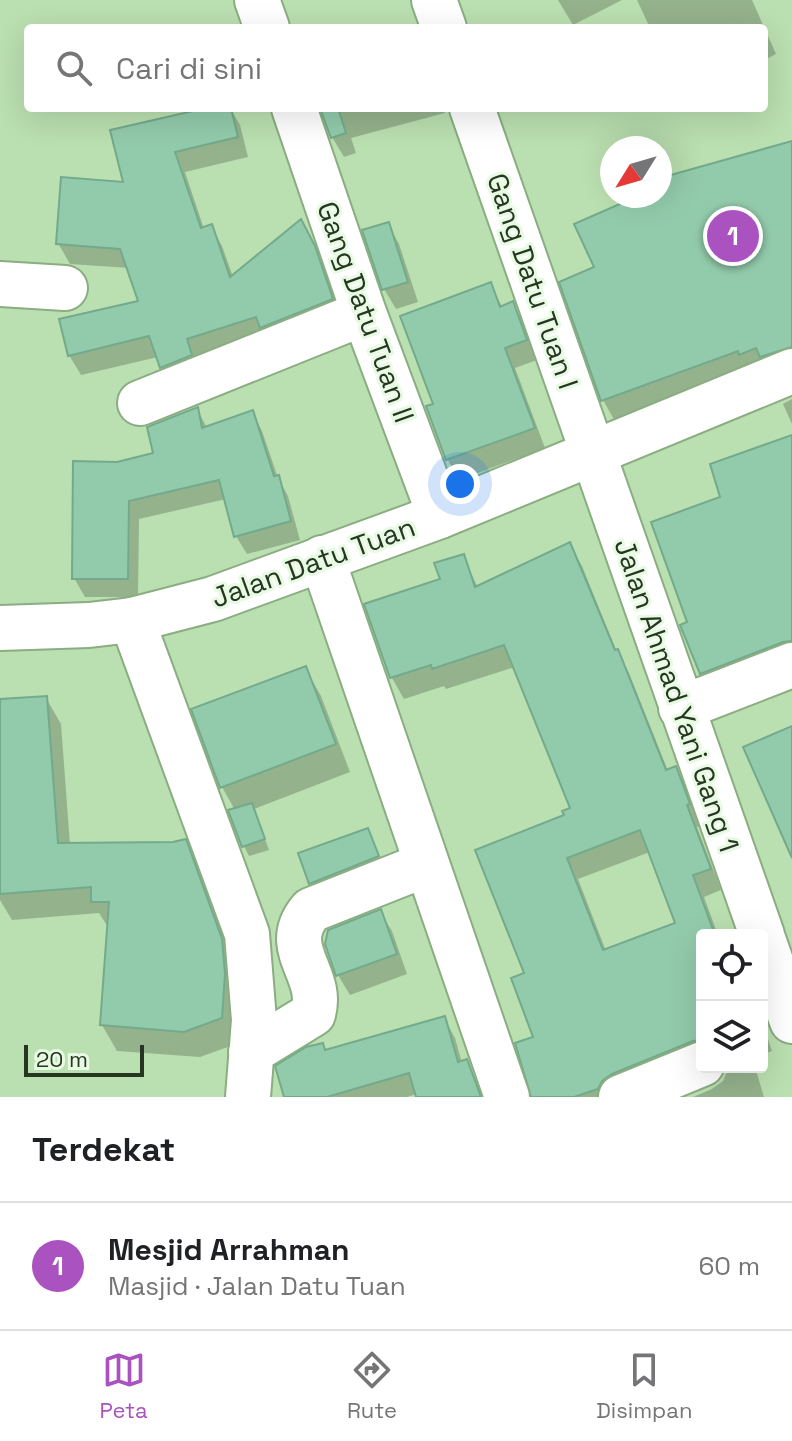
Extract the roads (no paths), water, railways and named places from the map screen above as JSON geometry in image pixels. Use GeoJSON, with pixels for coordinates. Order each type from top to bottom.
{"type":"FeatureCollection","features":[{"type":"Feature","properties":{"kind":"street"},"geometry":{"type":"LineString","coordinates":[[257,0],[266,24]]}},
{"type":"Feature","properties":{"kind":"street"},"geometry":{"type":"LineString","coordinates":[[434,0],[443,24]]}},
{"type":"Feature","properties":{"kind":"street","name":"Gang Datu Tuan II"},"geometry":{"type":"LineString","coordinates":[[295,112],[364,313],[440,516]]}},
{"type":"Feature","properties":{"kind":"street","name":"Gang Datu Tuan I"},"geometry":{"type":"LineString","coordinates":[[473,112],[593,454]]}},
{"type":"Feature","properties":{"kind":"street"},"geometry":{"type":"LineString","coordinates":[[0,284],[65,288]]}},
{"type":"Feature","properties":{"kind":"street"},"geometry":{"type":"LineString","coordinates":[[140,403],[364,313]]}},
{"type":"Feature","properties":{"kind":"street","name":"Jalan Datu Tuan"},"geometry":{"type":"LineString","coordinates":[[0,628],[132,620],[213,599],[440,516],[792,371]]}},
{"type":"Feature","properties":{"kind":"street","name":"Jalan Ahmad Yani Gang 1"},"geometry":{"type":"LineString","coordinates":[[593,454],[760,929]]}},
{"type":"Feature","properties":{"kind":"street"},"geometry":{"type":"LineString","coordinates":[[322,558],[507,1097]]}},
{"type":"Feature","properties":{"kind":"street"},"geometry":{"type":"LineString","coordinates":[[132,620],[247,934],[254,1020],[248,1097]]}},
{"type":"Feature","properties":{"kind":"street"},"geometry":{"type":"LineString","coordinates":[[681,708],[792,665]]}},
{"type":"Feature","properties":{"kind":"street"},"geometry":{"type":"LineString","coordinates":[[251,1052],[313,1014],[317,999],[298,940],[300,923],[311,910],[427,864]]}},
{"type":"Feature","properties":{"kind":"street","name":"Jalan Ahmad Yani Gang 1"},"geometry":{"type":"LineString","coordinates":[[768,954],[792,1024]]}},
{"type":"Feature","properties":{"kind":"street"},"geometry":{"type":"LineString","coordinates":[[768,1036],[792,1024]]}},
{"type":"Feature","properties":{"kind":"street"},"geometry":{"type":"LineString","coordinates":[[621,1097],[696,1066]]}},
{"type":"Feature","properties":{"kind":"place","name":"Mesjid Arrahman"},"geometry":{"type":"Point","coordinates":[733,236]}}]}
